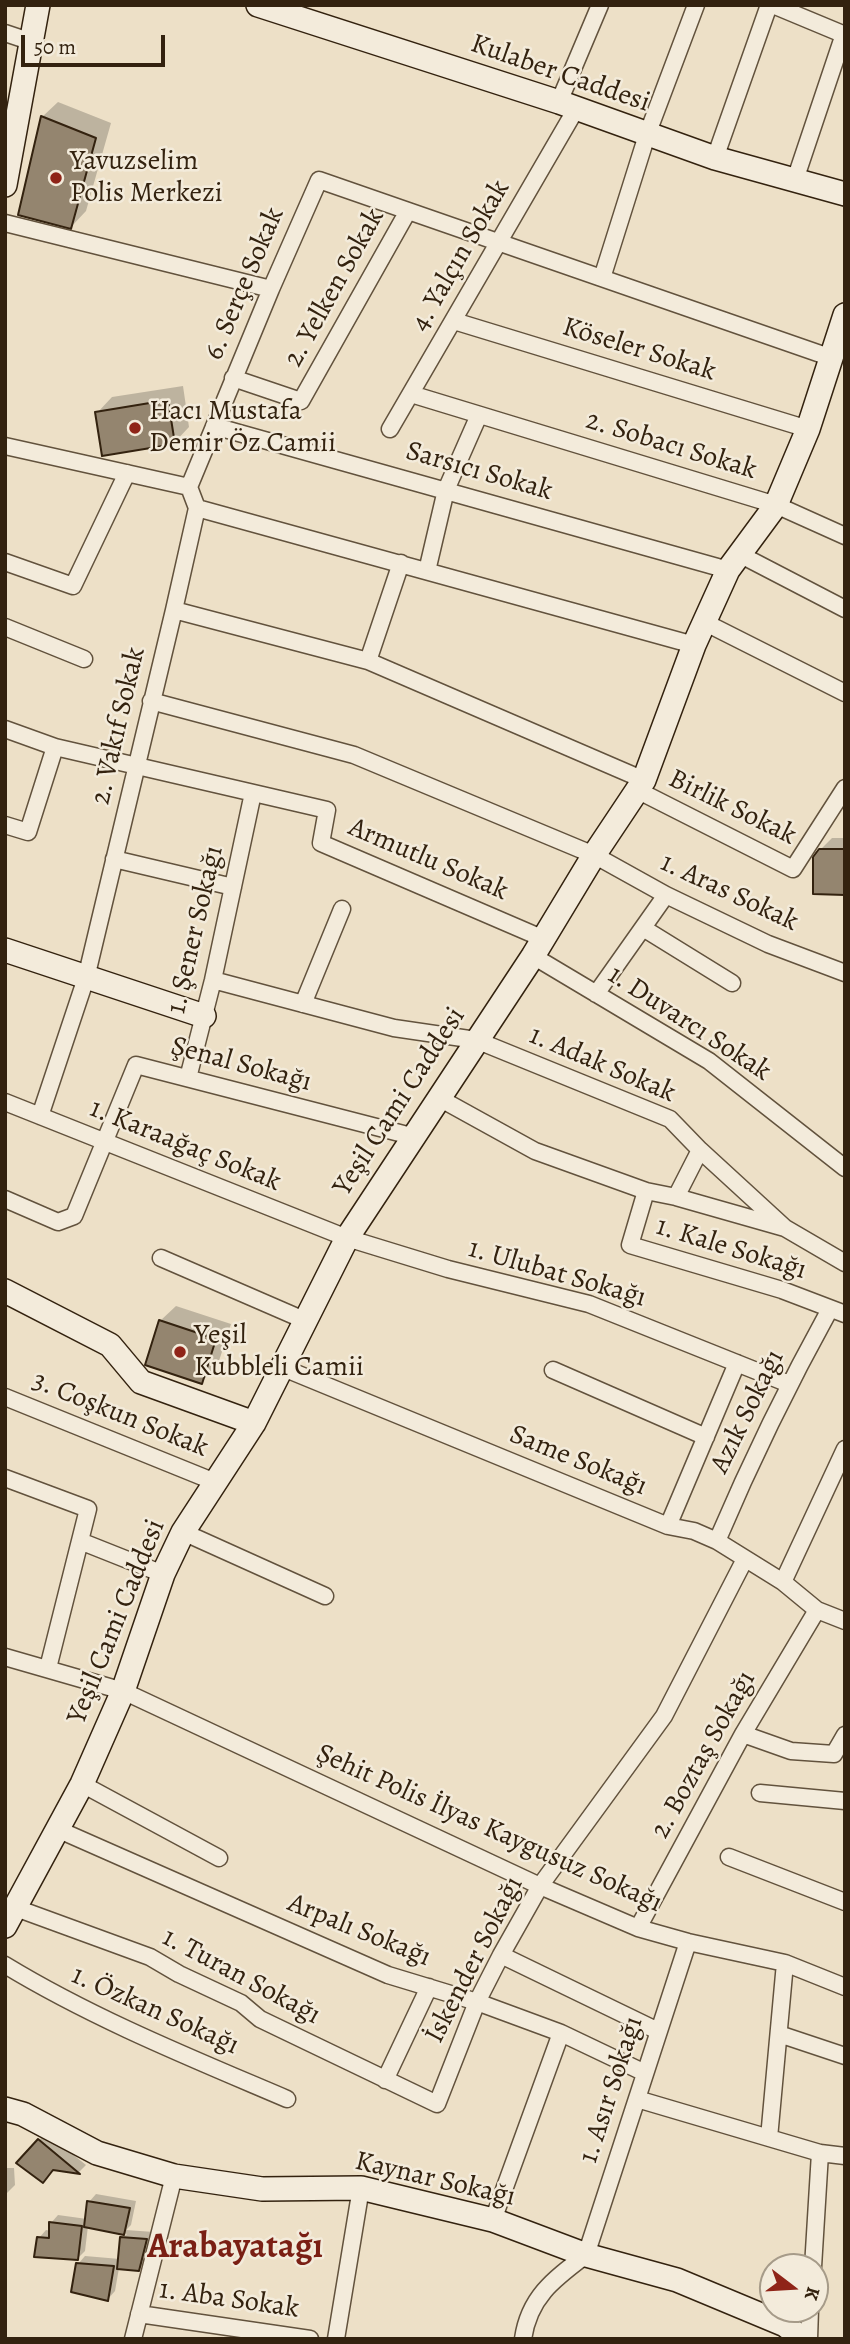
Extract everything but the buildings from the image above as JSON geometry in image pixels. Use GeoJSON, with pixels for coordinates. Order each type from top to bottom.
{"type":"FeatureCollection","features":[{"type":"Feature","properties":{"kind":"main road"},"geometry":{"type":"LineString","coordinates":[[5,185],[13,101],[32,42],[38,5]]}},
{"type":"Feature","properties":{"kind":"main road","name":"Kulaber Caddesi"},"geometry":{"type":"LineString","coordinates":[[258,5],[568,106],[715,159],[845,194]]}},
{"type":"Feature","properties":{"kind":"main road","name":"Yeşil Cami Caddesi"},"geometry":{"type":"LineString","coordinates":[[10,1917],[82,1784],[123,1691],[163,1574],[183,1532],[254,1423],[346,1238],[539,948],[594,855],[640,785],[704,622],[735,563],[776,505],[808,429],[845,315]]}},
{"type":"Feature","properties":{"kind":"main road"},"geometry":{"type":"LineString","coordinates":[[5,950],[204,1016]]}},
{"type":"Feature","properties":{"kind":"main road"},"geometry":{"type":"LineString","coordinates":[[5,1291],[110,1345],[141,1382],[254,1423]]}},
{"type":"Feature","properties":{"kind":"main road","name":"Kaynar Sokağı"},"geometry":{"type":"LineString","coordinates":[[5,2109],[23,2114],[97,2153],[174,2176],[262,2189],[361,2188],[493,2220],[586,2255],[677,2280],[790,2334]]}},
{"type":"Feature","properties":{"kind":"street","name":"4. Yalçın Sokak"},"geometry":{"type":"LineString","coordinates":[[390,429],[499,244],[568,106],[600,5]]}},
{"type":"Feature","properties":{"kind":"street"},"geometry":{"type":"LineString","coordinates":[[602,278],[647,135],[696,5]]}},
{"type":"Feature","properties":{"kind":"street"},"geometry":{"type":"LineString","coordinates":[[715,159],[771,5],[845,35],[795,180]]}},
{"type":"Feature","properties":{"kind":"street"},"geometry":{"type":"LineString","coordinates":[[5,33],[32,42]]}},
{"type":"Feature","properties":{"kind":"street","name":"6. Serçe Sokak"},"geometry":{"type":"LineString","coordinates":[[189,487],[319,180],[408,211]]}},
{"type":"Feature","properties":{"kind":"street"},"geometry":{"type":"LineString","coordinates":[[408,211],[832,358]]}},
{"type":"Feature","properties":{"kind":"street","name":"2. Yelken Sokak"},"geometry":{"type":"LineString","coordinates":[[233,378],[301,401],[408,211]]}},
{"type":"Feature","properties":{"kind":"street"},"geometry":{"type":"LineString","coordinates":[[5,223],[271,289]]}},
{"type":"Feature","properties":{"kind":"street","name":"Köseler Sokak"},"geometry":{"type":"LineString","coordinates":[[454,321],[808,429]]}},
{"type":"Feature","properties":{"kind":"street","name":"2. Sobacı Sokak"},"geometry":{"type":"LineString","coordinates":[[411,394],[776,505],[845,537]]}},
{"type":"Feature","properties":{"kind":"street"},"geometry":{"type":"LineString","coordinates":[[427,571],[446,490],[479,415]]}},
{"type":"Feature","properties":{"kind":"street","name":"Sarsıcı Sokak"},"geometry":{"type":"LineString","coordinates":[[214,426],[446,490],[735,563],[845,610]]}},
{"type":"Feature","properties":{"kind":"street"},"geometry":{"type":"LineString","coordinates":[[5,446],[189,487],[197,508],[694,645]]}},
{"type":"Feature","properties":{"kind":"street"},"geometry":{"type":"LineString","coordinates":[[5,562],[73,586],[127,473]]}},
{"type":"Feature","properties":{"kind":"street","name":"2. Vakıf Sokak"},"geometry":{"type":"LineString","coordinates":[[40,1116],[86,978],[197,508]]}},
{"type":"Feature","properties":{"kind":"street"},"geometry":{"type":"LineString","coordinates":[[368,661],[401,563]]}},
{"type":"Feature","properties":{"kind":"street"},"geometry":{"type":"LineString","coordinates":[[174,610],[368,661],[640,785]]}},
{"type":"Feature","properties":{"kind":"street"},"geometry":{"type":"LineString","coordinates":[[704,622],[845,693]]}},
{"type":"Feature","properties":{"kind":"street"},"geometry":{"type":"LineString","coordinates":[[5,626],[84,659]]}},
{"type":"Feature","properties":{"kind":"street","name":"1. Aras Sokak"},"geometry":{"type":"LineString","coordinates":[[151,701],[354,754],[594,855],[666,895],[768,944],[845,973]]}},
{"type":"Feature","properties":{"kind":"street"},"geometry":{"type":"LineString","coordinates":[[5,729],[55,747],[253,793]]}},
{"type":"Feature","properties":{"kind":"street"},"geometry":{"type":"LineString","coordinates":[[5,825],[28,832],[55,747]]}},
{"type":"Feature","properties":{"kind":"street","name":"Birlik Sokak"},"geometry":{"type":"LineString","coordinates":[[640,785],[793,869],[845,788]]}},
{"type":"Feature","properties":{"kind":"street","name":"Armutlu Sokak"},"geometry":{"type":"LineString","coordinates":[[253,793],[327,810],[321,843],[539,948]]}},
{"type":"Feature","properties":{"kind":"street","name":"1. Şener Sokağı"},"geometry":{"type":"LineString","coordinates":[[188,1078],[213,980],[253,793]]}},
{"type":"Feature","properties":{"kind":"street"},"geometry":{"type":"LineString","coordinates":[[114,859],[233,887]]}},
{"type":"Feature","properties":{"kind":"street"},"geometry":{"type":"LineString","coordinates":[[596,993],[666,895]]}},
{"type":"Feature","properties":{"kind":"street"},"geometry":{"type":"LineString","coordinates":[[303,1004],[342,909]]}},
{"type":"Feature","properties":{"kind":"street"},"geometry":{"type":"LineString","coordinates":[[643,928],[732,983]]}},
{"type":"Feature","properties":{"kind":"street","name":"1. Duvarcı Sokak"},"geometry":{"type":"LineString","coordinates":[[539,948],[596,993],[709,1061],[845,1167]]}},
{"type":"Feature","properties":{"kind":"street","name":"1. Adak Sokak"},"geometry":{"type":"LineString","coordinates":[[213,980],[394,1028],[476,1040],[670,1119],[785,1228]]}},
{"type":"Feature","properties":{"kind":"street","name":"Şenal Sokağı"},"geometry":{"type":"LineString","coordinates":[[104,1143],[136,1065],[415,1137]]}},
{"type":"Feature","properties":{"kind":"street","name":"1. Kale Sokağı"},"geometry":{"type":"LineString","coordinates":[[439,1098],[535,1151],[646,1191],[630,1245],[782,1290],[837,1312]]}},
{"type":"Feature","properties":{"kind":"street","name":"1. Karaağaç Sokak"},"geometry":{"type":"LineString","coordinates":[[5,1102],[346,1238]]}},
{"type":"Feature","properties":{"kind":"street"},"geometry":{"type":"LineString","coordinates":[[5,1199],[58,1222],[74,1216],[104,1143]]}},
{"type":"Feature","properties":{"kind":"street"},"geometry":{"type":"LineString","coordinates":[[676,1197],[700,1150]]}},
{"type":"Feature","properties":{"kind":"street"},"geometry":{"type":"LineString","coordinates":[[646,1191],[785,1228],[845,1263]]}},
{"type":"Feature","properties":{"kind":"street","name":"1. Ulubat Sokağı"},"geometry":{"type":"LineString","coordinates":[[346,1238],[449,1269],[589,1304],[789,1384]]}},
{"type":"Feature","properties":{"kind":"street"},"geometry":{"type":"LineString","coordinates":[[161,1258],[303,1320]]}},
{"type":"Feature","properties":{"kind":"street","name":"Azık Sokağı"},"geometry":{"type":"LineString","coordinates":[[718,1541],[747,1470],[789,1384],[837,1312]]}},
{"type":"Feature","properties":{"kind":"street"},"geometry":{"type":"LineString","coordinates":[[668,1526],[737,1363]]}},
{"type":"Feature","properties":{"kind":"street","name":"Same Sokağı"},"geometry":{"type":"LineString","coordinates":[[281,1367],[668,1526],[694,1531],[718,1541],[783,1582],[817,1610],[845,1621]]}},
{"type":"Feature","properties":{"kind":"street"},"geometry":{"type":"LineString","coordinates":[[553,1370],[706,1437]]}},
{"type":"Feature","properties":{"kind":"street","name":"3. Coşkun Sokak"},"geometry":{"type":"LineString","coordinates":[[5,1397],[215,1482]]}},
{"type":"Feature","properties":{"kind":"street"},"geometry":{"type":"LineString","coordinates":[[783,1582],[845,1449]]}},
{"type":"Feature","properties":{"kind":"street"},"geometry":{"type":"LineString","coordinates":[[5,1478],[88,1509],[47,1668]]}},
{"type":"Feature","properties":{"kind":"street"},"geometry":{"type":"LineString","coordinates":[[183,1532],[325,1596]]}},
{"type":"Feature","properties":{"kind":"street"},"geometry":{"type":"LineString","coordinates":[[80,1541],[163,1574]]}},
{"type":"Feature","properties":{"kind":"street","name":"İskender Sokağı"},"geometry":{"type":"LineString","coordinates":[[437,2104],[477,2002],[501,1955],[540,1886],[664,1716],[744,1559]]}},
{"type":"Feature","properties":{"kind":"street","name":"2. Boztaş Sokağı"},"geometry":{"type":"LineString","coordinates":[[638,1928],[743,1734],[817,1610]]}},
{"type":"Feature","properties":{"kind":"street","name":"Şehit Polis İlyas Kaygusuz Sokağı"},"geometry":{"type":"LineString","coordinates":[[5,1657],[123,1691],[540,1886],[638,1928],[785,1963],[845,1987]]}},
{"type":"Feature","properties":{"kind":"street"},"geometry":{"type":"LineString","coordinates":[[743,1734],[791,1751],[834,1754],[845,1735]]}},
{"type":"Feature","properties":{"kind":"street"},"geometry":{"type":"LineString","coordinates":[[82,1784],[219,1858]]}},
{"type":"Feature","properties":{"kind":"street"},"geometry":{"type":"LineString","coordinates":[[760,1793],[845,1801]]}},
{"type":"Feature","properties":{"kind":"street","name":"Arpalı Sokağı"},"geometry":{"type":"LineString","coordinates":[[57,1829],[388,1975],[477,2002],[561,2033],[645,2073]]}},
{"type":"Feature","properties":{"kind":"street"},"geometry":{"type":"LineString","coordinates":[[729,1857],[845,1902]]}},
{"type":"Feature","properties":{"kind":"street","name":"1. Turan Sokağı"},"geometry":{"type":"LineString","coordinates":[[10,1917],[150,1957],[179,1975],[241,2003],[260,2019],[437,2104]]}},
{"type":"Feature","properties":{"kind":"street","name":"1. Asır Sokağı"},"geometry":{"type":"LineString","coordinates":[[586,2255],[688,1942]]}},
{"type":"Feature","properties":{"kind":"street"},"geometry":{"type":"LineString","coordinates":[[501,1955],[659,2031]]}},
{"type":"Feature","properties":{"kind":"street"},"geometry":{"type":"LineString","coordinates":[[769,2138],[785,1963]]}},
{"type":"Feature","properties":{"kind":"street","name":"1. Özkan Sokağı"},"geometry":{"type":"LineString","coordinates":[[5,1965],[55,1995],[287,2099]]}},
{"type":"Feature","properties":{"kind":"street"},"geometry":{"type":"LineString","coordinates":[[385,2080],[429,1987]]}},
{"type":"Feature","properties":{"kind":"street"},"geometry":{"type":"LineString","coordinates":[[493,2220],[561,2033]]}},
{"type":"Feature","properties":{"kind":"street"},"geometry":{"type":"LineString","coordinates":[[779,2034],[845,2056]]}},
{"type":"Feature","properties":{"kind":"street"},"geometry":{"type":"LineString","coordinates":[[636,2099],[820,2153],[845,2156]]}},
{"type":"Feature","properties":{"kind":"street"},"geometry":{"type":"LineString","coordinates":[[814,2253],[820,2153]]}},
{"type":"Feature","properties":{"kind":"street"},"geometry":{"type":"LineString","coordinates":[[133,2339],[174,2176]]}},
{"type":"Feature","properties":{"kind":"street"},"geometry":{"type":"LineString","coordinates":[[336,2339],[361,2188]]}},
{"type":"Feature","properties":{"kind":"street"},"geometry":{"type":"LineString","coordinates":[[523,2339],[526,2319],[549,2283],[586,2255]]}},
{"type":"Feature","properties":{"kind":"street","name":"1. Aba Sokak"},"geometry":{"type":"LineString","coordinates":[[139,2314],[310,2339]]}},
{"type":"Feature","properties":{"kind":"place","name":"Yavuzselim Polis Merkezi"},"geometry":{"type":"Point","coordinates":[56,178]}},
{"type":"Feature","properties":{"kind":"place","name":"Hacı Mustafa Demir Öz Camii"},"geometry":{"type":"Point","coordinates":[135,428]}},
{"type":"Feature","properties":{"kind":"place","name":"Yeşil Kubbleli Camii"},"geometry":{"type":"Point","coordinates":[180,1352]}},
{"type":"Feature","properties":{"kind":"district","name":"Arabayatağı"},"geometry":{"type":"Point","coordinates":[235,2248]}}]}
